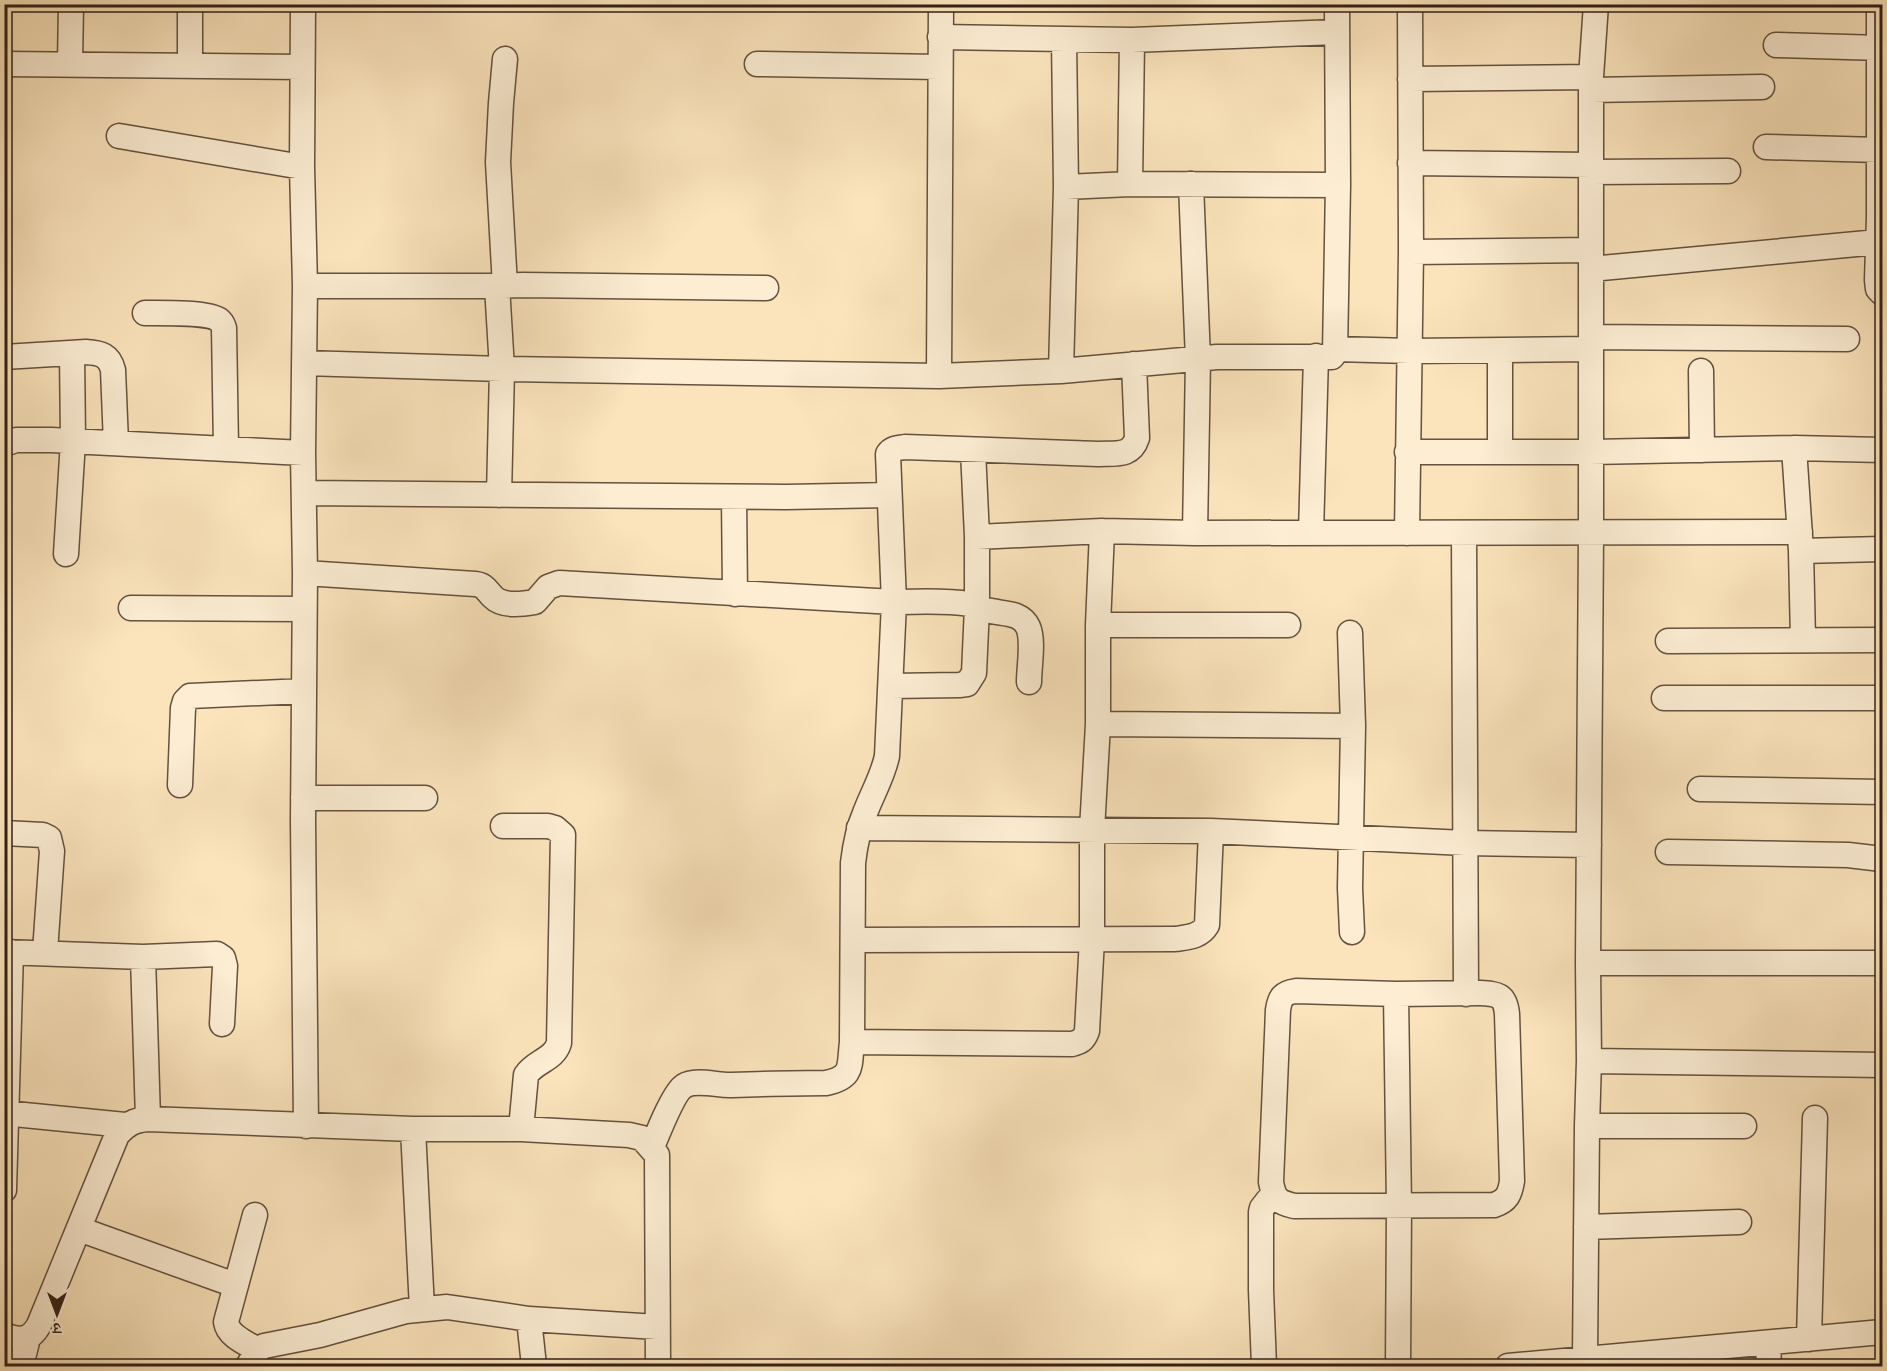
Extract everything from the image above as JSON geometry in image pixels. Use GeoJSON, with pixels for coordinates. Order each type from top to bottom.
{"type":"FeatureCollection","features":[{"type":"Feature","properties":{"kind":"street"},"geometry":{"type":"LineString","coordinates":[[70,64],[71,4]]}},
{"type":"Feature","properties":{"kind":"street"},"geometry":{"type":"LineString","coordinates":[[189,66],[190,4]]}},
{"type":"Feature","properties":{"kind":"street"},"geometry":{"type":"LineString","coordinates":[[303,4],[302,167],[305,286],[303,798],[306,1126]]}},
{"type":"Feature","properties":{"kind":"street"},"geometry":{"type":"LineString","coordinates":[[939,376],[941,4]]}},
{"type":"Feature","properties":{"kind":"street"},"geometry":{"type":"LineString","coordinates":[[1311,533],[1338,185],[1337,4]]}},
{"type":"Feature","properties":{"kind":"street"},"geometry":{"type":"LineString","coordinates":[[1407,532],[1411,252],[1410,4]]}},
{"type":"Feature","properties":{"kind":"street"},"geometry":{"type":"LineString","coordinates":[[1585,1359],[1589,1061],[1591,83],[1596,4]]}},
{"type":"Feature","properties":{"kind":"street"},"geometry":{"type":"LineString","coordinates":[[1879,4],[1881,217],[1877,280],[1878,289],[1882,293]]}},
{"type":"Feature","properties":{"kind":"street"},"geometry":{"type":"LineString","coordinates":[[940,37],[1132,40],[1337,32]]}},
{"type":"Feature","properties":{"kind":"street"},"geometry":{"type":"LineString","coordinates":[[1061,371],[1066,187],[1064,39]]}},
{"type":"Feature","properties":{"kind":"street"},"geometry":{"type":"LineString","coordinates":[[1131,184],[1132,40]]}},
{"type":"Feature","properties":{"kind":"street"},"geometry":{"type":"LineString","coordinates":[[1776,45],[1880,48]]}},
{"type":"Feature","properties":{"kind":"street"},"geometry":{"type":"LineString","coordinates":[[499,495],[502,369],[498,162],[506,59]]}},
{"type":"Feature","properties":{"kind":"street"},"geometry":{"type":"LineString","coordinates":[[4,64],[302,67]]}},
{"type":"Feature","properties":{"kind":"street"},"geometry":{"type":"LineString","coordinates":[[758,64],[939,67]]}},
{"type":"Feature","properties":{"kind":"street"},"geometry":{"type":"LineString","coordinates":[[1410,79],[1762,87]]}},
{"type":"Feature","properties":{"kind":"street"},"geometry":{"type":"LineString","coordinates":[[119,136],[302,167]]}},
{"type":"Feature","properties":{"kind":"street"},"geometry":{"type":"LineString","coordinates":[[1766,147],[1879,150]]}},
{"type":"Feature","properties":{"kind":"street"},"geometry":{"type":"LineString","coordinates":[[1410,163],[1728,171]]}},
{"type":"Feature","properties":{"kind":"street"},"geometry":{"type":"LineString","coordinates":[[1066,187],[1131,184],[1338,185]]}},
{"type":"Feature","properties":{"kind":"street"},"geometry":{"type":"LineString","coordinates":[[1191,184],[1198,360],[1195,533]]}},
{"type":"Feature","properties":{"kind":"street"},"geometry":{"type":"LineString","coordinates":[[1411,252],[1591,260],[1878,242]]}},
{"type":"Feature","properties":{"kind":"street"},"geometry":{"type":"LineString","coordinates":[[305,286],[523,285],[766,288]]}},
{"type":"Feature","properties":{"kind":"street"},"geometry":{"type":"LineString","coordinates":[[145,313],[203,315],[219,319],[222,323],[224,328],[226,448]]}},
{"type":"Feature","properties":{"kind":"street"},"geometry":{"type":"LineString","coordinates":[[304,363],[502,369],[939,376],[1061,371],[1217,357],[1325,352],[1500,351],[1591,343],[1847,339]]}},
{"type":"Feature","properties":{"kind":"street"},"geometry":{"type":"LineString","coordinates":[[1500,351],[1500,452]]}},
{"type":"Feature","properties":{"kind":"street"},"geometry":{"type":"LineString","coordinates":[[4,357],[72,353],[97,353],[107,356],[113,370],[116,443]]}},
{"type":"Feature","properties":{"kind":"street"},"geometry":{"type":"LineString","coordinates":[[66,554],[73,441],[72,353]]}},
{"type":"Feature","properties":{"kind":"street"},"geometry":{"type":"LineString","coordinates":[[652,1147],[674,1098],[685,1085],[826,1083],[840,1080],[848,1072],[852,1042],[854,863],[859,828],[886,762],[894,602],[889,495],[888,454],[890,450],[905,447],[1098,454],[1128,451],[1134,447],[1137,438],[1134,364]]}},
{"type":"Feature","properties":{"kind":"street"},"geometry":{"type":"LineString","coordinates":[[1701,371],[1702,450]]}},
{"type":"Feature","properties":{"kind":"street"},"geometry":{"type":"LineString","coordinates":[[4,444],[16,440],[73,441],[303,453]]}},
{"type":"Feature","properties":{"kind":"street"},"geometry":{"type":"LineString","coordinates":[[1407,452],[1591,452],[1794,448],[1882,450]]}},
{"type":"Feature","properties":{"kind":"street"},"geometry":{"type":"LineString","coordinates":[[1794,448],[1801,541],[1803,640]]}},
{"type":"Feature","properties":{"kind":"street"},"geometry":{"type":"LineString","coordinates":[[891,686],[967,684],[974,673],[977,537],[973,450]]}},
{"type":"Feature","properties":{"kind":"street"},"geometry":{"type":"LineString","coordinates":[[304,492],[734,497],[889,495]]}},
{"type":"Feature","properties":{"kind":"street"},"geometry":{"type":"LineString","coordinates":[[734,497],[735,594]]}},
{"type":"Feature","properties":{"kind":"street"},"geometry":{"type":"LineString","coordinates":[[852,1042],[1072,1044],[1084,1038],[1087,1031],[1092,939],[1092,830],[1098,724],[1098,625],[1102,531]]}},
{"type":"Feature","properties":{"kind":"street"},"geometry":{"type":"LineString","coordinates":[[977,537],[1102,531],[1591,533],[1801,541],[1882,549]]}},
{"type":"Feature","properties":{"kind":"street"},"geometry":{"type":"LineString","coordinates":[[1464,533],[1466,993]]}},
{"type":"Feature","properties":{"kind":"street"},"geometry":{"type":"LineString","coordinates":[[305,573],[474,584],[485,586],[494,598],[507,603],[536,602],[548,587],[560,583],[735,594],[971,604],[1019,617],[1028,627],[1030,636],[1029,682]]}},
{"type":"Feature","properties":{"kind":"street"},"geometry":{"type":"LineString","coordinates":[[131,608],[304,609]]}},
{"type":"Feature","properties":{"kind":"street"},"geometry":{"type":"LineString","coordinates":[[1098,625],[1288,626]]}},
{"type":"Feature","properties":{"kind":"street"},"geometry":{"type":"LineString","coordinates":[[1350,633],[1353,726],[1352,932]]}},
{"type":"Feature","properties":{"kind":"street"},"geometry":{"type":"LineString","coordinates":[[1668,641],[1882,640]]}},
{"type":"Feature","properties":{"kind":"street"},"geometry":{"type":"LineString","coordinates":[[180,785],[183,708],[190,696],[304,691]]}},
{"type":"Feature","properties":{"kind":"street"},"geometry":{"type":"LineString","coordinates":[[1664,698],[1882,698]]}},
{"type":"Feature","properties":{"kind":"street"},"geometry":{"type":"LineString","coordinates":[[1098,724],[1353,726]]}},
{"type":"Feature","properties":{"kind":"street"},"geometry":{"type":"LineString","coordinates":[[1700,789],[1882,792]]}},
{"type":"Feature","properties":{"kind":"street"},"geometry":{"type":"LineString","coordinates":[[303,798],[425,798]]}},
{"type":"Feature","properties":{"kind":"street"},"geometry":{"type":"LineString","coordinates":[[503,826],[548,826],[555,828],[562,835],[559,1043],[553,1055],[529,1070],[526,1075],[521,1129]]}},
{"type":"Feature","properties":{"kind":"street"},"geometry":{"type":"LineString","coordinates":[[859,828],[1211,831],[1465,843],[1589,845]]}},
{"type":"Feature","properties":{"kind":"street"},"geometry":{"type":"LineString","coordinates":[[854,940],[1175,939],[1198,934],[1208,925],[1211,831]]}},
{"type":"Feature","properties":{"kind":"street"},"geometry":{"type":"LineString","coordinates":[[4,833],[43,835],[49,838],[52,851],[45,952]]}},
{"type":"Feature","properties":{"kind":"street"},"geometry":{"type":"LineString","coordinates":[[1668,852],[1848,855],[1882,859]]}},
{"type":"Feature","properties":{"kind":"street"},"geometry":{"type":"LineString","coordinates":[[4,1190],[8,952],[143,957],[217,954],[223,958],[225,966],[222,1024]]}},
{"type":"Feature","properties":{"kind":"street"},"geometry":{"type":"LineString","coordinates":[[143,957],[148,1119]]}},
{"type":"Feature","properties":{"kind":"street"},"geometry":{"type":"LineString","coordinates":[[1588,963],[1882,963]]}},
{"type":"Feature","properties":{"kind":"street"},"geometry":{"type":"LineString","coordinates":[[1296,991],[1396,994],[1466,993],[1492,994],[1502,997],[1506,1004],[1512,1180],[1507,1198],[1502,1203],[1494,1205],[1399,1206],[1294,1206],[1278,1200],[1273,1194],[1271,1182],[1280,999],[1286,993],[1296,991]]}},
{"type":"Feature","properties":{"kind":"street"},"geometry":{"type":"LineString","coordinates":[[1396,994],[1399,1206],[1398,1366]]}},
{"type":"Feature","properties":{"kind":"street"},"geometry":{"type":"LineString","coordinates":[[1589,1061],[1882,1065]]}},
{"type":"Feature","properties":{"kind":"street"},"geometry":{"type":"LineString","coordinates":[[5,1113],[126,1125]]}},
{"type":"Feature","properties":{"kind":"street"},"geometry":{"type":"LineString","coordinates":[[1809,1339],[1815,1118]]}},
{"type":"Feature","properties":{"kind":"street"},"geometry":{"type":"LineString","coordinates":[[21,1366],[28,1338],[39,1326],[117,1135],[126,1125],[135,1120],[148,1119],[413,1130],[521,1129],[629,1135],[642,1138],[657,1155],[659,1167],[658,1366]]}},
{"type":"Feature","properties":{"kind":"street"},"geometry":{"type":"LineString","coordinates":[[1587,1126],[1744,1126]]}},
{"type":"Feature","properties":{"kind":"street"},"geometry":{"type":"LineString","coordinates":[[413,1130],[422,1309]]}},
{"type":"Feature","properties":{"kind":"street"},"geometry":{"type":"LineString","coordinates":[[1264,1366],[1261,1212],[1273,1194]]}},
{"type":"Feature","properties":{"kind":"street"},"geometry":{"type":"LineString","coordinates":[[255,1215],[226,1322],[227,1328],[253,1358],[264,1346],[273,1343],[320,1335],[406,1311],[447,1307],[529,1319],[657,1327]]}},
{"type":"Feature","properties":{"kind":"street"},"geometry":{"type":"LineString","coordinates":[[1586,1227],[1740,1222]]}},
{"type":"Feature","properties":{"kind":"street"},"geometry":{"type":"LineString","coordinates":[[79,1229],[236,1285]]}},
{"type":"Feature","properties":{"kind":"street"},"geometry":{"type":"LineString","coordinates":[[529,1319],[534,1366]]}},
{"type":"Feature","properties":{"kind":"street"},"geometry":{"type":"LineString","coordinates":[[1508,1366],[1546,1365],[1585,1359],[1882,1332]]}},
{"type":"Feature","properties":{"kind":"street"},"geometry":{"type":"LineString","coordinates":[[4,1335],[21,1340],[28,1338]]}},
{"type":"Feature","properties":{"kind":"street"},"geometry":{"type":"LineString","coordinates":[[1768,1343],[1769,1366]]}}]}
